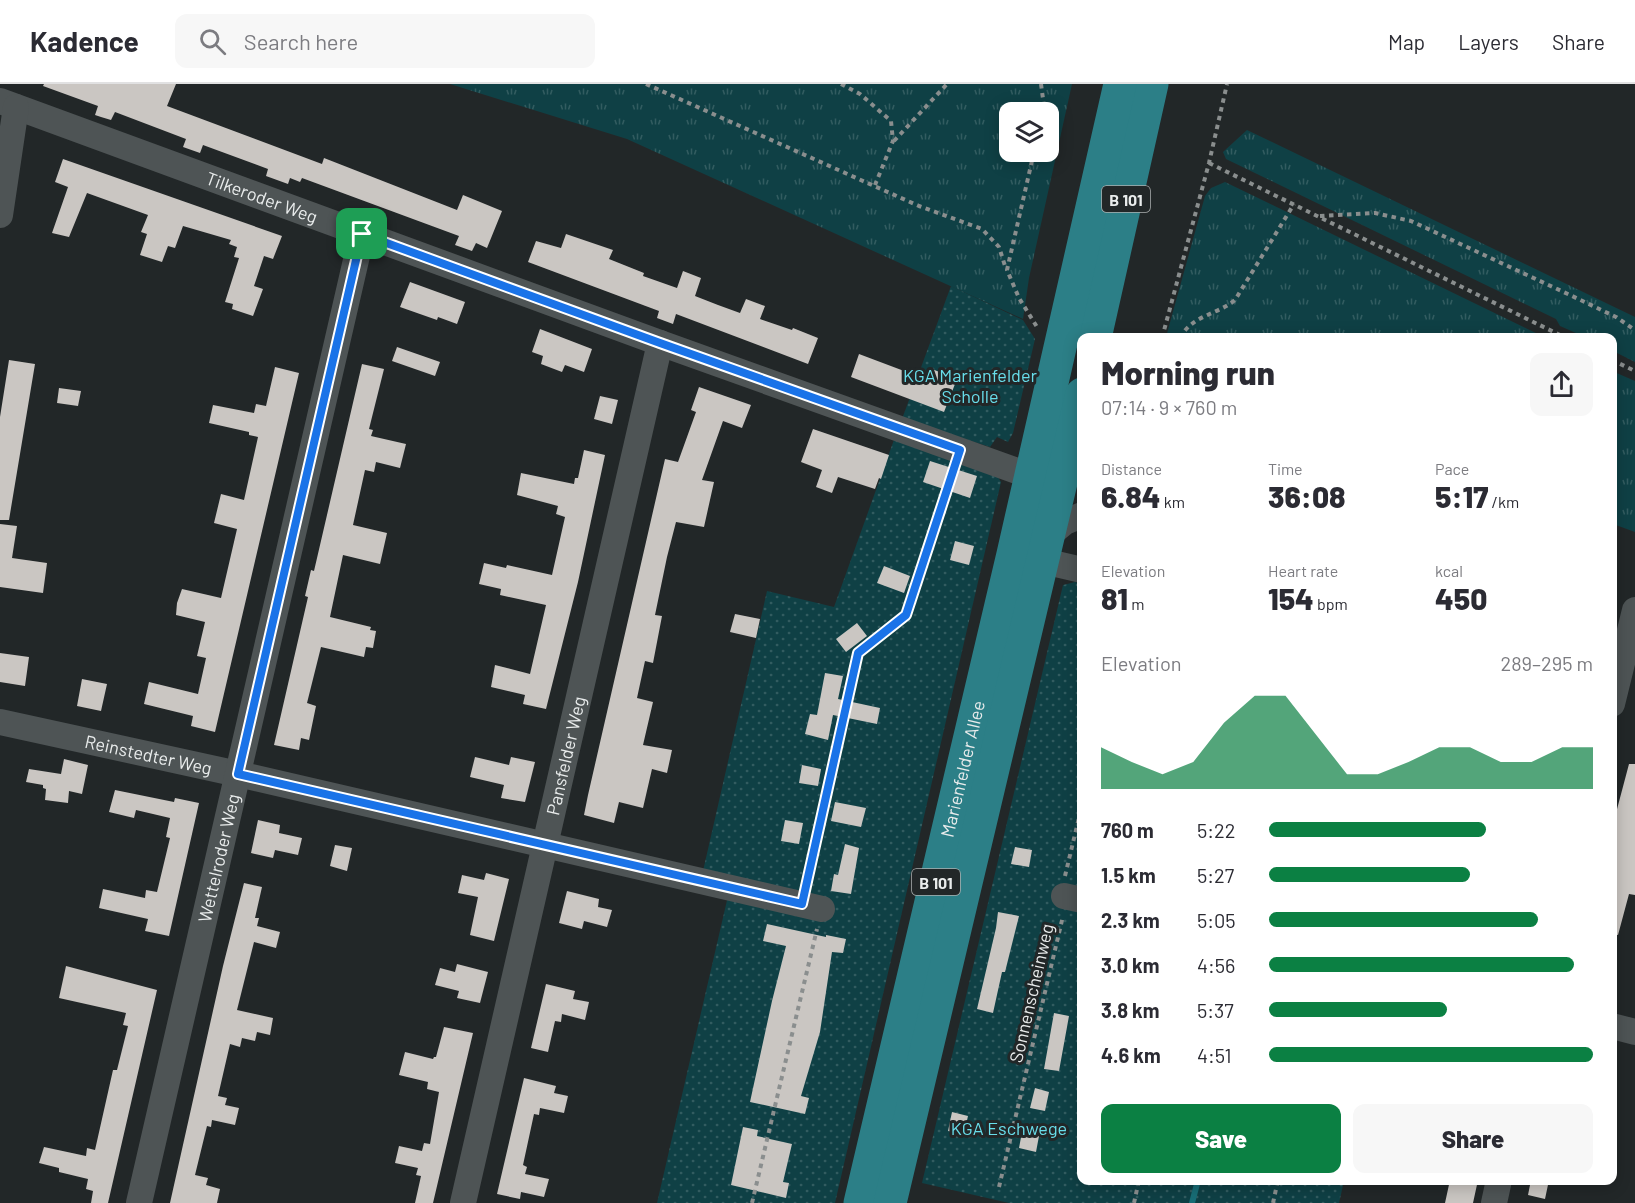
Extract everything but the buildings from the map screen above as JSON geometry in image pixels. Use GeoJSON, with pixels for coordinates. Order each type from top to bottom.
{"type":"FeatureCollection","features":[{"type":"Feature","properties":{"kind":"main road","name":"Marienfelder Allee"},"geometry":{"type":"LineString","coordinates":[[890,1203],[1034,550],[1045,480],[1041,432],[1120,84]]}},
{"type":"Feature","properties":{"kind":"main road","name":"B 101"},"geometry":{"type":"LineString","coordinates":[[1097,325],[1152,84]]}},
{"type":"Feature","properties":{"kind":"main road","name":"Marienfelder Allee"},"geometry":{"type":"LineString","coordinates":[[1045,480],[1077,427]]}},
{"type":"Feature","properties":{"kind":"main road","name":"Marienfelder Allee"},"geometry":{"type":"LineString","coordinates":[[860,1203],[1034,550]]}},
{"type":"Feature","properties":{"kind":"street"},"geometry":{"type":"LineString","coordinates":[[0,216],[8,104]]}},
{"type":"Feature","properties":{"kind":"street","name":"Tilkeroder Weg"},"geometry":{"type":"LineString","coordinates":[[8,104],[660,343],[1045,480]]}},
{"type":"Feature","properties":{"kind":"street","name":"Wettelroder Weg"},"geometry":{"type":"LineString","coordinates":[[139,1203],[362,234]]}},
{"type":"Feature","properties":{"kind":"street","name":"Pansfelder Weg"},"geometry":{"type":"LineString","coordinates":[[464,1203],[660,343]]}},
{"type":"Feature","properties":{"kind":"street"},"geometry":{"type":"LineString","coordinates":[[1041,432],[1077,427]]}},
{"type":"Feature","properties":{"kind":"street"},"geometry":{"type":"LineString","coordinates":[[1077,517],[1065,522],[1034,550],[1077,568]]}},
{"type":"Feature","properties":{"kind":"street"},"geometry":{"type":"LineString","coordinates":[[1618,701],[1635,610]]}},
{"type":"Feature","properties":{"kind":"street","name":"Reinstedter Weg"},"geometry":{"type":"LineString","coordinates":[[0,722],[238,774],[812,906]]}},
{"type":"Feature","properties":{"kind":"street"},"geometry":{"type":"LineString","coordinates":[[1617,1027],[1635,1032]]}},
{"type":"Feature","properties":{"kind":"street"},"geometry":{"type":"LineString","coordinates":[[1494,1203],[1498,1185]]}},
{"type":"Feature","properties":{"kind":"path"},"geometry":{"type":"LineString","coordinates":[[646,84],[920,206],[982,229],[999,247],[1019,298],[1042,335]]}},
{"type":"Feature","properties":{"kind":"path"},"geometry":{"type":"LineString","coordinates":[[841,84],[860,94],[891,121],[893,141]]}},
{"type":"Feature","properties":{"kind":"path"},"geometry":{"type":"LineString","coordinates":[[875,185],[893,141],[946,84]]}},
{"type":"Feature","properties":{"kind":"path"},"geometry":{"type":"LineString","coordinates":[[1041,84],[1043,102]]}},
{"type":"Feature","properties":{"kind":"path"},"geometry":{"type":"LineString","coordinates":[[1163,333],[1209,163],[1227,84]]}},
{"type":"Feature","properties":{"kind":"path"},"geometry":{"type":"LineString","coordinates":[[1007,270],[1032,162]]}},
{"type":"Feature","properties":{"kind":"path"},"geometry":{"type":"LineString","coordinates":[[1209,163],[1556,333]]}},
{"type":"Feature","properties":{"kind":"path"},"geometry":{"type":"LineString","coordinates":[[1182,333],[1197,318],[1227,307],[1235,300],[1294,204]]}},
{"type":"Feature","properties":{"kind":"path"},"geometry":{"type":"LineString","coordinates":[[1318,216],[1376,213],[1411,221],[1606,312],[1635,330]]}},
{"type":"Feature","properties":{"kind":"path"},"geometry":{"type":"LineString","coordinates":[[1617,362],[1635,371]]}},
{"type":"Feature","properties":{"kind":"path"},"geometry":{"type":"LineString","coordinates":[[752,1203],[812,906],[858,653],[906,615],[960,450]]}},
{"type":"Feature","properties":{"kind":"path","name":"Sonnenscheinweg"},"geometry":{"type":"LineString","coordinates":[[999,1187],[1065,909],[1073,898],[1063,882],[1077,825]]}},
{"type":"Feature","properties":{"kind":"path"},"geometry":{"type":"LineString","coordinates":[[1134,1203],[1138,1185]]}},
{"type":"Feature","properties":{"kind":"path"},"geometry":{"type":"LineString","coordinates":[[1273,1203],[1277,1185]]}},
{"type":"Feature","properties":{"kind":"green space"},"geometry":{"type":"Polygon","coordinates":[[[450,84],[1072,84],[1059,143],[1059,102],[999,102],[999,162],[1055,162],[1029,278],[1023,319],[627,139],[450,84]]]}},
{"type":"Feature","properties":{"kind":"green space"},"geometry":{"type":"Polygon","coordinates":[[[1247,130],[1635,317],[1635,362],[1617,353],[1617,333],[1576,333],[1560,326],[1556,319],[1226,159],[1223,152],[1247,130]]]}},
{"type":"Feature","properties":{"kind":"green space"},"geometry":{"type":"Polygon","coordinates":[[[1225,182],[1536,333],[1167,333],[1205,196],[1211,188],[1225,182]]]}},
{"type":"Feature","properties":{"kind":"green space","name":"KGA Marienfelder Scholle"},"geometry":{"type":"Polygon","coordinates":[[[951,286],[1023,320],[1035,339],[1013,433],[1008,442],[997,437],[990,447],[902,419],[951,286]]]}},
{"type":"Feature","properties":{"kind":"green space"},"geometry":{"type":"Polygon","coordinates":[[[1617,373],[1635,381],[1635,532],[1617,525],[1617,373]]]}},
{"type":"Feature","properties":{"kind":"green space","name":"KGA Marienfelder Scholle"},"geometry":{"type":"Polygon","coordinates":[[[895,437],[995,472],[1001,482],[835,1203],[657,1203],[728,896],[703,871],[767,591],[834,607],[895,437]]]}},
{"type":"Feature","properties":{"kind":"green space","name":"KGA Eschwege"},"geometry":{"type":"Polygon","coordinates":[[[1077,583],[1077,1185],[1343,1185],[1339,1203],[1009,1203],[922,1183],[1063,585],[1077,583]]]}},
{"type":"Feature","properties":{"kind":"waterway"},"geometry":{"type":"LineString","coordinates":[[1192,1203],[1197,1185]]}},
{"type":"Feature","properties":{"kind":"route"},"geometry":{"type":"LineString","coordinates":[[362,234],[960,450],[906,615],[858,653],[802,904],[238,774],[362,234]]}}]}
